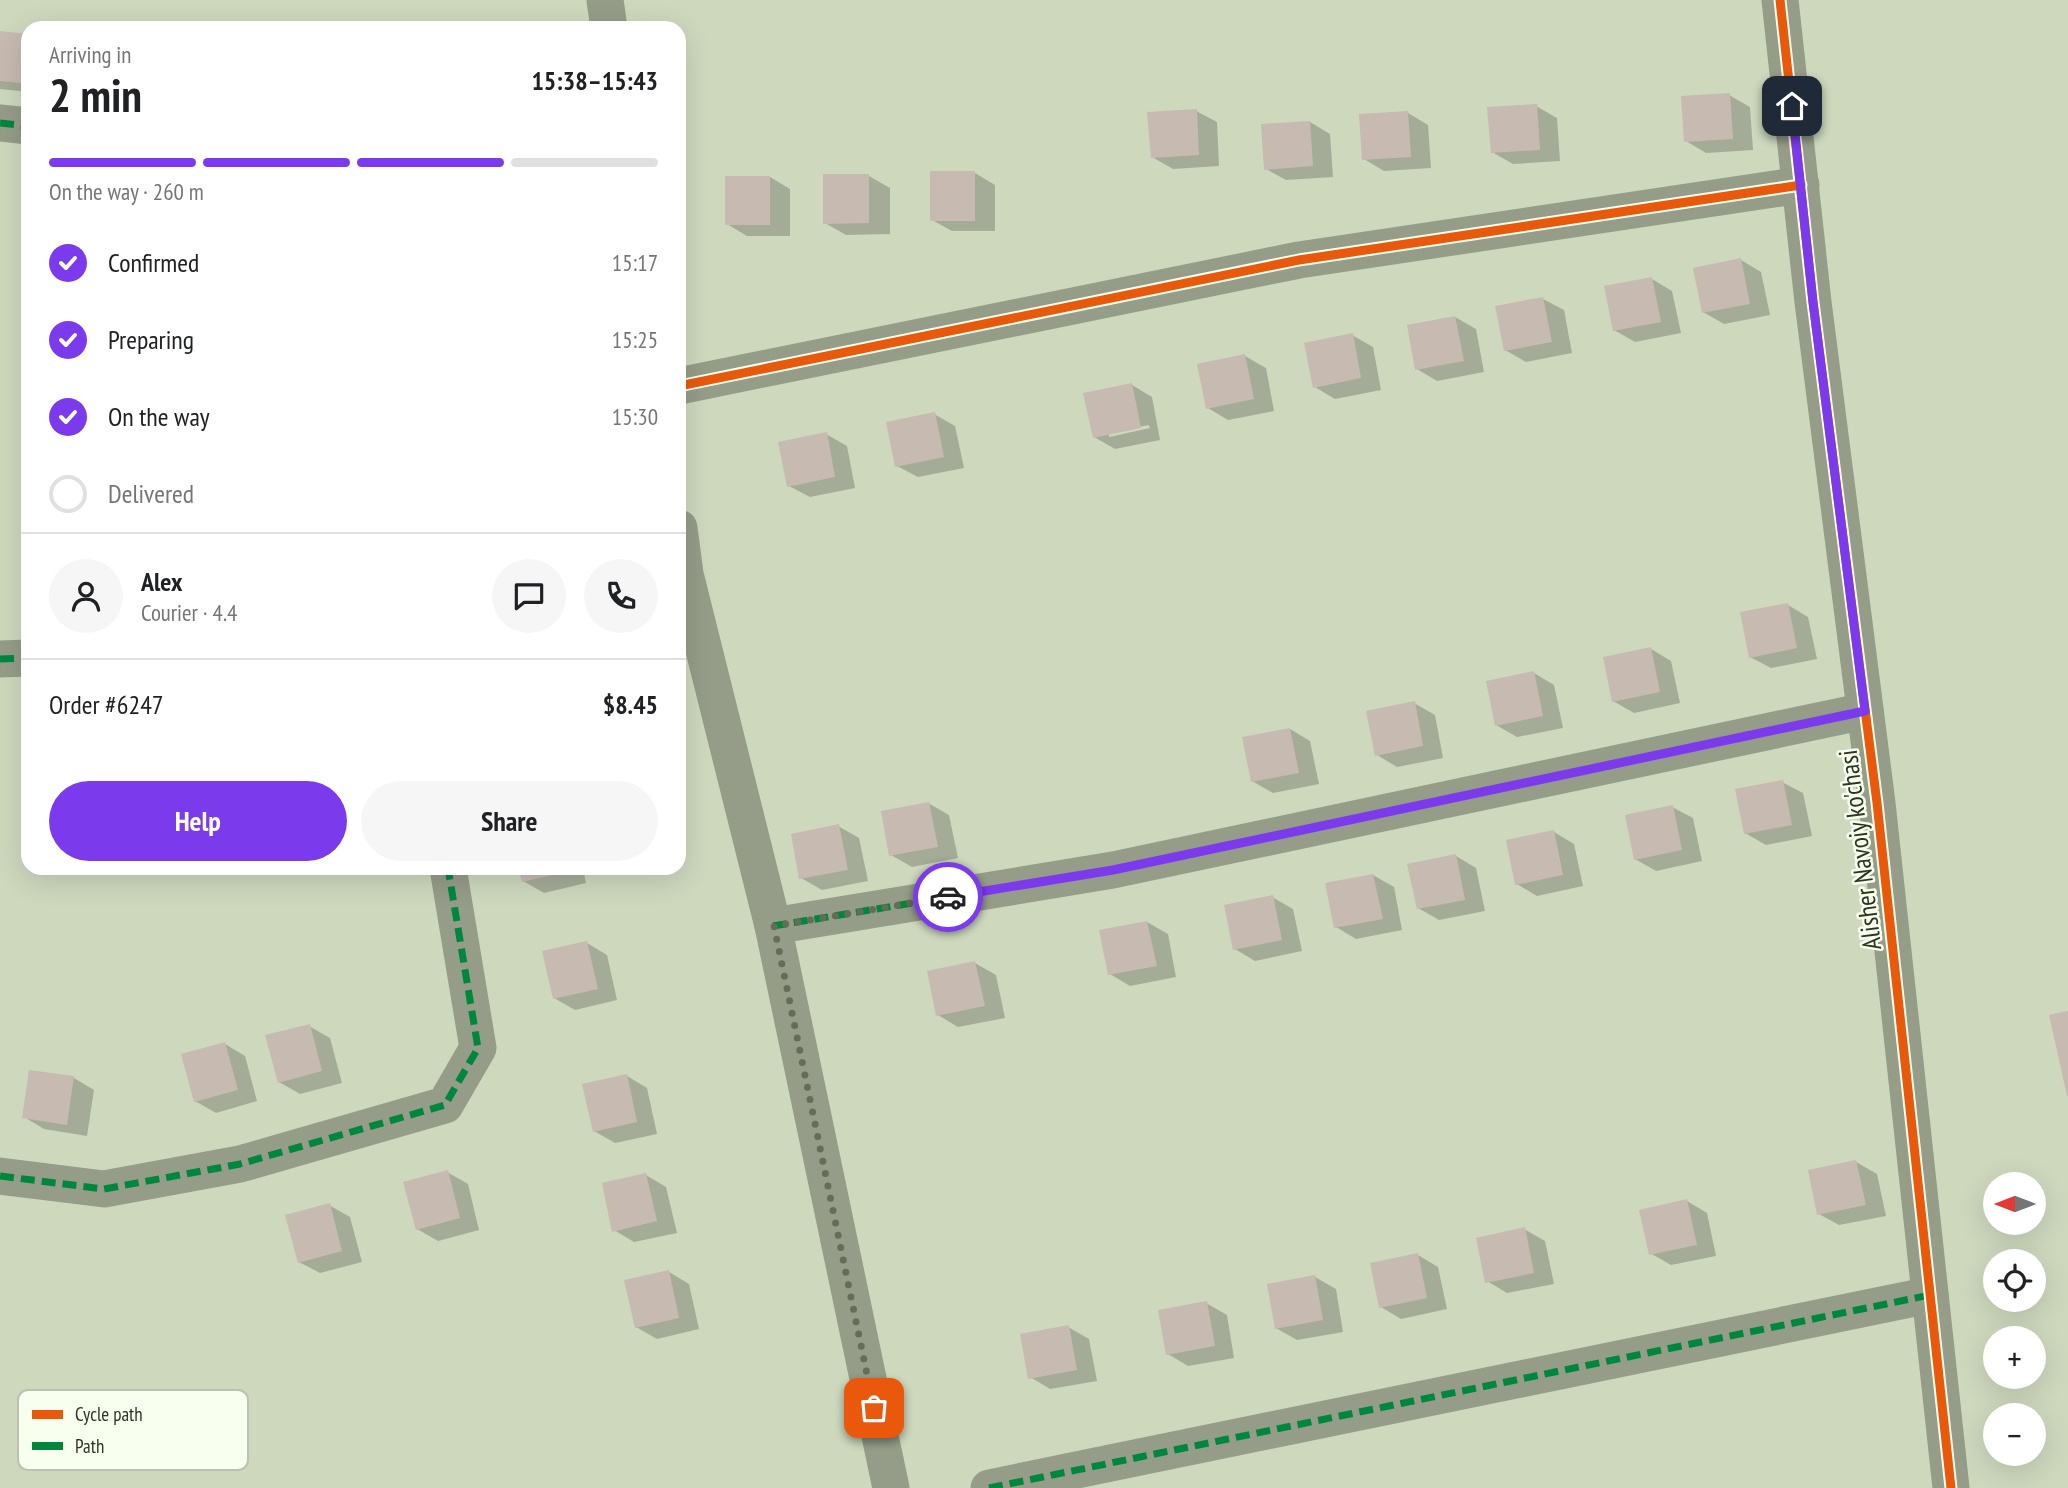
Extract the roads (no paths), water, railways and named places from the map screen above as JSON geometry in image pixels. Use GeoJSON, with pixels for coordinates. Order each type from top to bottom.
{"type":"FeatureCollection","features":[{"type":"Feature","properties":{"kind":"street"},"geometry":{"type":"LineString","coordinates":[[605,0],[608,21]]}},
{"type":"Feature","properties":{"kind":"street","name":"Alisher Navoiy ko'chasi"},"geometry":{"type":"LineString","coordinates":[[1780,0],[1877,803],[1951,1488]]}},
{"type":"Feature","properties":{"kind":"street"},"geometry":{"type":"LineString","coordinates":[[0,123],[21,125]]}},
{"type":"Feature","properties":{"kind":"street"},"geometry":{"type":"LineString","coordinates":[[686,385],[1299,260],[1801,185]]}},
{"type":"Feature","properties":{"kind":"street"},"geometry":{"type":"LineString","coordinates":[[686,578],[774,926],[891,1488]]}},
{"type":"Feature","properties":{"kind":"street"},"geometry":{"type":"LineString","coordinates":[[0,659],[21,658]]}},
{"type":"Feature","properties":{"kind":"street"},"geometry":{"type":"LineString","coordinates":[[774,926],[1113,870],[1865,711]]}},
{"type":"Feature","properties":{"kind":"street"},"geometry":{"type":"LineString","coordinates":[[0,1175],[104,1189],[240,1164],[445,1105],[478,1048],[449,875]]}},
{"type":"Feature","properties":{"kind":"street"},"geometry":{"type":"LineString","coordinates":[[989,1488],[1930,1295]]}}]}
